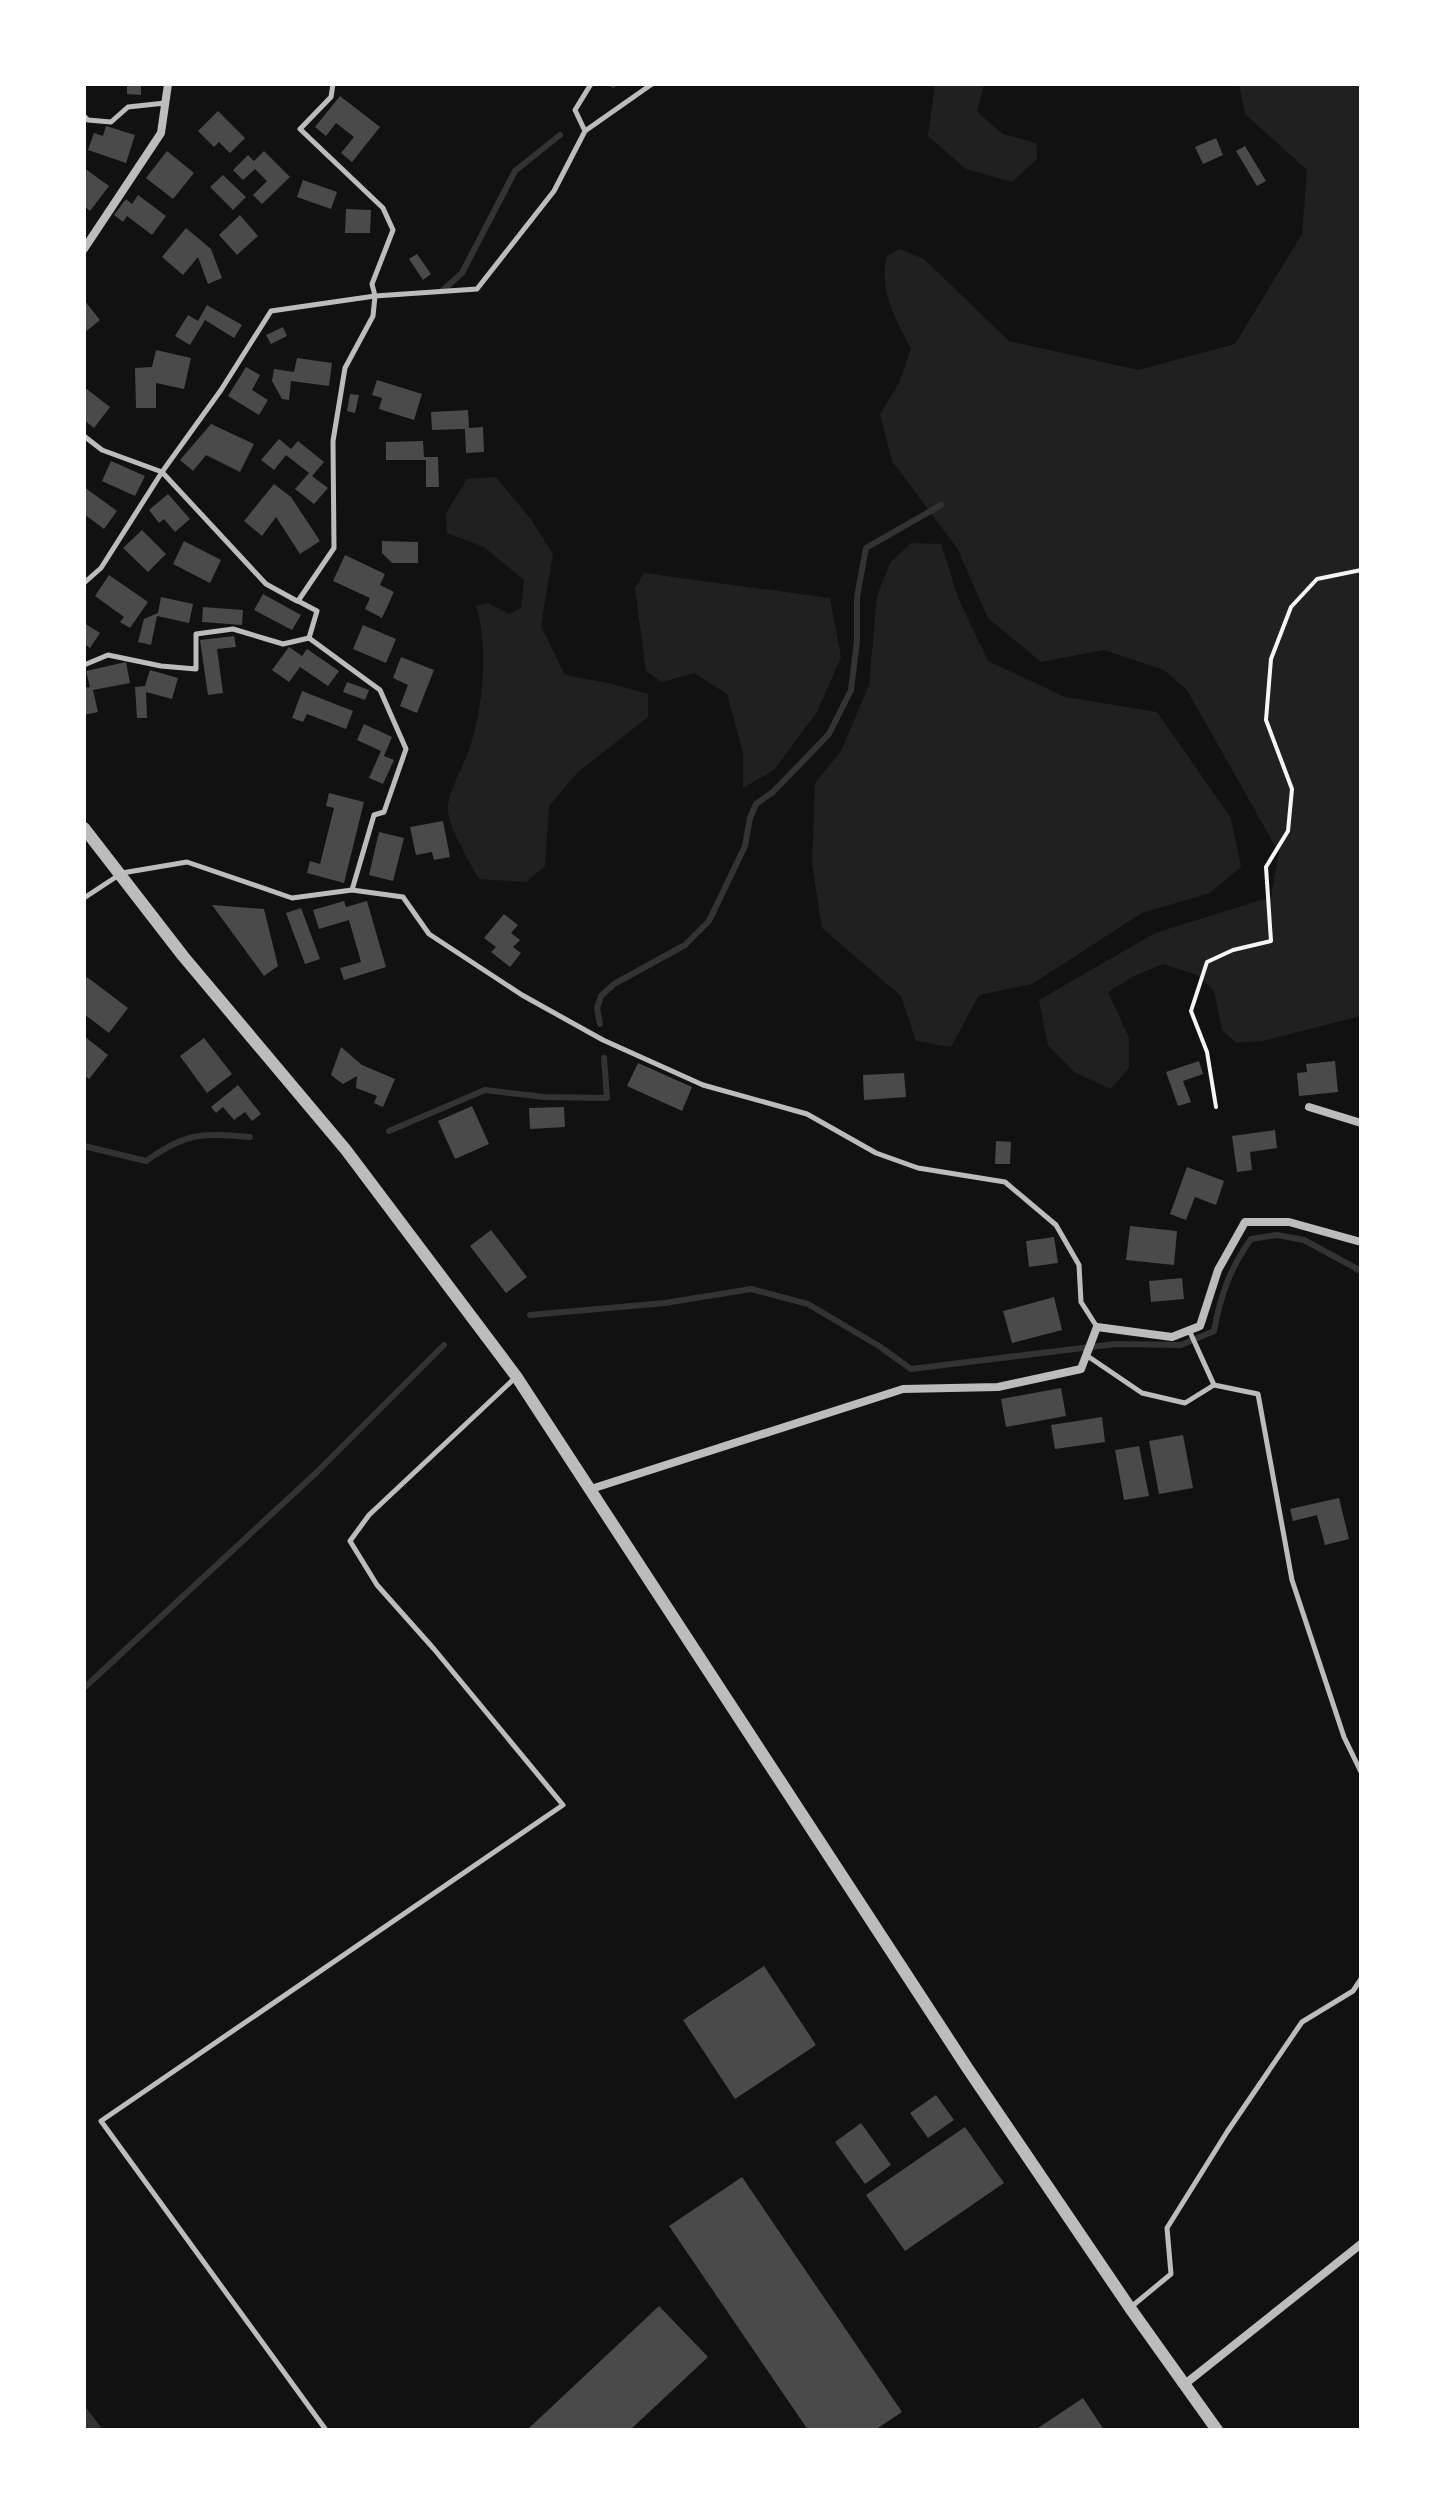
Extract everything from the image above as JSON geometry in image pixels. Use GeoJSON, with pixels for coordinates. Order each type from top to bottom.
{"type":"FeatureCollection","features":[{"type":"Feature","properties":{"kind":"street"},"geometry":{"type":"LineString","coordinates":[[84,249],[161,133],[168,84]]}},
{"type":"Feature","properties":{"kind":"street"},"geometry":{"type":"LineString","coordinates":[[84,828],[122,873],[183,956],[346,1150],[516,1376],[968,2069],[1217,2430]]}},
{"type":"Feature","properties":{"kind":"street"},"geometry":{"type":"LineString","coordinates":[[1309,1107],[1361,1123]]}},
{"type":"Feature","properties":{"kind":"street"},"geometry":{"type":"LineString","coordinates":[[591,1489],[903,1389],[998,1387],[1081,1369],[1097,1327],[1172,1337],[1200,1326],[1218,1270],[1245,1222],[1289,1222],[1361,1242]]}},
{"type":"Feature","properties":{"kind":"street"},"geometry":{"type":"LineString","coordinates":[[1185,2384],[1361,2244]]}},
{"type":"Feature","properties":{"kind":"lane"},"geometry":{"type":"LineString","coordinates":[[298,601],[334,548],[333,441],[345,368],[373,316],[375,296],[372,284],[393,230],[383,208],[300,129],[331,97],[333,84]]}},
{"type":"Feature","properties":{"kind":"lane"},"geometry":{"type":"LineString","coordinates":[[585,131],[575,110],[591,84]]}},
{"type":"Feature","properties":{"kind":"lane"},"geometry":{"type":"LineString","coordinates":[[84,583],[101,568],[271,311],[375,296],[477,289],[554,191],[585,131],[652,84]]}},
{"type":"Feature","properties":{"kind":"lane"},"geometry":{"type":"LineString","coordinates":[[84,116],[88,120],[111,122],[128,107],[165,103]]}},
{"type":"Feature","properties":{"kind":"lane"},"geometry":{"type":"LineString","coordinates":[[84,436],[102,450],[162,472],[266,584],[317,611],[309,638]]}},
{"type":"Feature","properties":{"kind":"lane"},"geometry":{"type":"LineString","coordinates":[[84,665],[108,655],[161,666],[196,669],[196,634],[233,629],[283,644],[309,638],[380,690],[406,749],[384,812],[374,815],[352,890]]}},
{"type":"Feature","properties":{"kind":"lane"},"geometry":{"type":"LineString","coordinates":[[84,898],[122,873],[187,862],[292,898],[352,890],[403,897],[429,934],[522,995],[603,1040],[703,1085],[807,1114],[876,1153],[918,1168],[1005,1182],[1056,1225],[1079,1265],[1081,1302],[1097,1327]]}},
{"type":"Feature","properties":{"kind":"lane"},"geometry":{"type":"LineString","coordinates":[[1189,1330],[1214,1385]]}},
{"type":"Feature","properties":{"kind":"lane"},"geometry":{"type":"LineString","coordinates":[[1086,1355],[1142,1393],[1185,1403],[1214,1385],[1258,1394],[1292,1580],[1344,1737],[1361,1772]]}},
{"type":"Feature","properties":{"kind":"lane"},"geometry":{"type":"LineString","coordinates":[[326,2430],[101,2121],[563,1805],[377,1585],[350,1541],[369,1515],[516,1376]]}},
{"type":"Feature","properties":{"kind":"lane"},"geometry":{"type":"LineString","coordinates":[[1130,2308],[1171,2274],[1167,2228],[1227,2132],[1302,2022],[1353,1991],[1361,1979]]}},
{"type":"Feature","properties":{"kind":"path"},"geometry":{"type":"LineString","coordinates":[[1216,1107],[1207,1052],[1191,1011],[1207,962],[1233,950],[1271,941],[1266,867],[1288,831],[1292,789],[1266,720],[1271,659],[1291,607],[1317,579],[1361,570]]}},
{"type":"Feature","properties":{"kind":"shaded area"},"geometry":{"type":"Polygon","coordinates":[[[935,84],[984,84],[977,112],[1003,134],[1036,143],[1037,159],[1012,182],[966,169],[928,136],[935,84]]]}},
{"type":"Feature","properties":{"kind":"shaded area"},"geometry":{"type":"Polygon","coordinates":[[[1239,84],[1361,84],[1361,1016],[1262,1041],[1236,1043],[1222,1030],[1214,991],[1197,975],[1163,964],[1136,975],[1108,992],[1129,1038],[1129,1068],[1111,1089],[1074,1072],[1048,1045],[1039,1000],[1155,933],[1271,897],[1279,853],[1187,690],[1164,670],[1104,650],[1041,662],[988,618],[957,548],[892,461],[880,414],[899,383],[911,349],[890,304],[885,269],[887,256],[900,249],[924,259],[1009,341],[1138,370],[1235,344],[1302,234],[1307,170],[1245,114],[1239,84]]]}},
{"type":"Feature","properties":{"kind":"shaded area"},"geometry":{"type":"Polygon","coordinates":[[[496,477],[530,518],[553,554],[541,626],[565,675],[648,694],[648,717],[577,773],[549,806],[545,866],[526,882],[479,879],[448,813],[452,790],[475,731],[481,695],[482,639],[476,606],[488,603],[509,614],[521,608],[524,580],[484,547],[447,533],[446,513],[467,479],[496,477]]]}},
{"type":"Feature","properties":{"kind":"shaded area"},"geometry":{"type":"Polygon","coordinates":[[[911,543],[941,544],[959,600],[988,661],[1065,697],[1157,712],[1231,818],[1241,867],[1210,893],[1142,913],[1032,984],[979,995],[951,1047],[916,1041],[901,996],[822,928],[812,864],[815,783],[841,751],[869,685],[877,596],[890,563],[911,543]]]}},
{"type":"Feature","properties":{"kind":"shaded area"},"geometry":{"type":"Polygon","coordinates":[[[644,573],[830,598],[841,657],[817,712],[774,770],[743,788],[743,753],[727,694],[694,673],[662,682],[646,671],[635,588],[644,573]]]}},
{"type":"Feature","properties":{"kind":"shaded area"},"geometry":{"type":"Polygon","coordinates":[[[84,2405],[103,2430],[84,2430],[84,2405]]]}},
{"type":"Feature","properties":{"kind":"building"},"geometry":{"type":"Polygon","coordinates":[[[127,84],[141,84],[141,95],[127,94],[127,84]]]}},
{"type":"Feature","properties":{"kind":"building"},"geometry":{"type":"Polygon","coordinates":[[[340,96],[380,127],[352,162],[341,153],[354,137],[336,123],[326,136],[315,127],[340,96]]]}},
{"type":"Feature","properties":{"kind":"building"},"geometry":{"type":"Polygon","coordinates":[[[218,111],[245,138],[230,153],[219,142],[214,147],[198,131],[218,111]]]}},
{"type":"Feature","properties":{"kind":"building"},"geometry":{"type":"Polygon","coordinates":[[[106,126],[135,135],[126,163],[88,150],[94,133],[103,136],[106,126]]]}},
{"type":"Feature","properties":{"kind":"building"},"geometry":{"type":"Polygon","coordinates":[[[1216,138],[1223,155],[1203,164],[1195,147],[1216,138]]]}},
{"type":"Feature","properties":{"kind":"building"},"geometry":{"type":"Polygon","coordinates":[[[1245,146],[1266,181],[1257,186],[1236,151],[1245,146]]]}},
{"type":"Feature","properties":{"kind":"building"},"geometry":{"type":"Polygon","coordinates":[[[167,151],[194,173],[173,199],[146,178],[167,151]]]}},
{"type":"Feature","properties":{"kind":"building"},"geometry":{"type":"Polygon","coordinates":[[[264,151],[290,177],[262,204],[253,195],[267,181],[255,169],[243,180],[233,170],[248,155],[254,161],[264,151]]]}},
{"type":"Feature","properties":{"kind":"building"},"geometry":{"type":"Polygon","coordinates":[[[84,168],[109,186],[90,211],[84,206],[84,168]]]}},
{"type":"Feature","properties":{"kind":"building"},"geometry":{"type":"Polygon","coordinates":[[[223,175],[246,197],[233,210],[210,187],[223,175]]]}},
{"type":"Feature","properties":{"kind":"building"},"geometry":{"type":"Polygon","coordinates":[[[303,180],[337,192],[331,209],[297,197],[303,180]]]}},
{"type":"Feature","properties":{"kind":"building"},"geometry":{"type":"Polygon","coordinates":[[[138,195],[166,216],[152,235],[127,216],[123,222],[114,215],[126,199],[132,204],[138,195]]]}},
{"type":"Feature","properties":{"kind":"building"},"geometry":{"type":"Polygon","coordinates":[[[346,209],[371,210],[370,233],[345,233],[346,209]]]}},
{"type":"Feature","properties":{"kind":"building"},"geometry":{"type":"Polygon","coordinates":[[[240,215],[258,236],[237,255],[219,235],[240,215]]]}},
{"type":"Feature","properties":{"kind":"building"},"geometry":{"type":"Polygon","coordinates":[[[186,228],[211,249],[222,278],[208,284],[198,257],[183,275],[162,257],[186,228]]]}},
{"type":"Feature","properties":{"kind":"building"},"geometry":{"type":"Polygon","coordinates":[[[417,254],[431,274],[423,280],[409,259],[417,254]]]}},
{"type":"Feature","properties":{"kind":"building"},"geometry":{"type":"Polygon","coordinates":[[[84,300],[100,320],[84,333],[84,300]]]}},
{"type":"Feature","properties":{"kind":"building"},"geometry":{"type":"Polygon","coordinates":[[[207,305],[242,325],[234,338],[205,320],[190,345],[175,336],[188,315],[198,321],[207,305]]]}},
{"type":"Feature","properties":{"kind":"building"},"geometry":{"type":"Polygon","coordinates":[[[283,327],[287,336],[271,344],[266,335],[283,327]]]}},
{"type":"Feature","properties":{"kind":"building"},"geometry":{"type":"Polygon","coordinates":[[[156,350],[191,358],[184,389],[156,383],[156,408],[136,408],[135,368],[152,367],[156,350]]]}},
{"type":"Feature","properties":{"kind":"building"},"geometry":{"type":"Polygon","coordinates":[[[297,358],[332,363],[329,386],[291,381],[289,400],[282,399],[272,381],[274,369],[294,372],[297,358]]]}},
{"type":"Feature","properties":{"kind":"building"},"geometry":{"type":"Polygon","coordinates":[[[246,367],[260,375],[252,390],[268,400],[259,415],[228,396],[246,367]]]}},
{"type":"Feature","properties":{"kind":"building"},"geometry":{"type":"Polygon","coordinates":[[[377,380],[422,394],[414,420],[379,409],[382,398],[372,395],[377,380]]]}},
{"type":"Feature","properties":{"kind":"building"},"geometry":{"type":"Polygon","coordinates":[[[84,387],[110,407],[94,428],[84,420],[84,387]]]}},
{"type":"Feature","properties":{"kind":"building"},"geometry":{"type":"Polygon","coordinates":[[[350,394],[359,395],[355,413],[347,411],[350,394]]]}},
{"type":"Feature","properties":{"kind":"building"},"geometry":{"type":"Polygon","coordinates":[[[468,410],[469,428],[483,427],[484,452],[466,453],[465,429],[432,430],[431,412],[468,410]]]}},
{"type":"Feature","properties":{"kind":"building"},"geometry":{"type":"Polygon","coordinates":[[[211,424],[254,444],[240,472],[206,455],[193,471],[180,460],[211,424]]]}},
{"type":"Feature","properties":{"kind":"building"},"geometry":{"type":"Polygon","coordinates":[[[279,439],[291,449],[298,441],[324,462],[312,476],[328,488],[314,504],[295,489],[309,473],[286,455],[274,470],[261,460],[279,439]]]}},
{"type":"Feature","properties":{"kind":"building"},"geometry":{"type":"Polygon","coordinates":[[[423,441],[424,457],[438,457],[439,487],[426,487],[426,460],[386,460],[386,442],[423,441]]]}},
{"type":"Feature","properties":{"kind":"building"},"geometry":{"type":"Polygon","coordinates":[[[111,461],[145,476],[135,496],[102,481],[111,461]]]}},
{"type":"Feature","properties":{"kind":"building"},"geometry":{"type":"Polygon","coordinates":[[[274,484],[291,497],[320,541],[300,554],[276,517],[262,536],[244,521],[274,484]]]}},
{"type":"Feature","properties":{"kind":"building"},"geometry":{"type":"Polygon","coordinates":[[[84,487],[117,511],[104,529],[84,514],[84,487]]]}},
{"type":"Feature","properties":{"kind":"building"},"geometry":{"type":"Polygon","coordinates":[[[168,494],[190,519],[175,532],[164,519],[159,523],[149,510],[168,494]]]}},
{"type":"Feature","properties":{"kind":"building"},"geometry":{"type":"Polygon","coordinates":[[[142,530],[166,554],[148,572],[123,548],[142,530]]]}},
{"type":"Feature","properties":{"kind":"building"},"geometry":{"type":"Polygon","coordinates":[[[184,541],[221,560],[210,583],[173,564],[184,541]]]}},
{"type":"Feature","properties":{"kind":"building"},"geometry":{"type":"Polygon","coordinates":[[[382,541],[418,542],[418,563],[392,563],[382,553],[382,541]]]}},
{"type":"Feature","properties":{"kind":"building"},"geometry":{"type":"Polygon","coordinates":[[[345,555],[385,574],[380,585],[394,592],[382,618],[365,609],[370,598],[333,581],[345,555]]]}},
{"type":"Feature","properties":{"kind":"building"},"geometry":{"type":"Polygon","coordinates":[[[109,575],[148,602],[130,628],[120,622],[124,617],[95,596],[109,575]]]}},
{"type":"Feature","properties":{"kind":"building"},"geometry":{"type":"Polygon","coordinates":[[[263,594],[301,615],[292,630],[254,610],[263,594]]]}},
{"type":"Feature","properties":{"kind":"building"},"geometry":{"type":"Polygon","coordinates":[[[161,597],[193,604],[189,623],[157,616],[151,645],[138,642],[144,619],[158,613],[161,597]]]}},
{"type":"Feature","properties":{"kind":"building"},"geometry":{"type":"Polygon","coordinates":[[[203,607],[243,610],[242,625],[202,622],[203,607]]]}},
{"type":"Feature","properties":{"kind":"building"},"geometry":{"type":"Polygon","coordinates":[[[84,623],[100,633],[90,648],[84,644],[84,623]]]}},
{"type":"Feature","properties":{"kind":"building"},"geometry":{"type":"Polygon","coordinates":[[[363,625],[396,639],[386,663],[353,649],[363,625]]]}},
{"type":"Feature","properties":{"kind":"building"},"geometry":{"type":"Polygon","coordinates":[[[234,636],[236,647],[217,649],[223,693],[208,695],[200,640],[234,636]]]}},
{"type":"Feature","properties":{"kind":"building"},"geometry":{"type":"Polygon","coordinates":[[[289,647],[302,656],[307,649],[339,671],[328,686],[300,667],[289,682],[272,670],[289,647]]]}},
{"type":"Feature","properties":{"kind":"building"},"geometry":{"type":"Polygon","coordinates":[[[401,657],[434,670],[417,713],[400,706],[408,685],[393,678],[401,657]]]}},
{"type":"Feature","properties":{"kind":"building"},"geometry":{"type":"Polygon","coordinates":[[[126,662],[130,683],[93,690],[98,712],[84,715],[84,688],[90,687],[86,671],[126,662]]]}},
{"type":"Feature","properties":{"kind":"building"},"geometry":{"type":"Polygon","coordinates":[[[150,670],[178,678],[172,699],[146,692],[147,718],[137,718],[135,687],[145,686],[150,670]]]}},
{"type":"Feature","properties":{"kind":"building"},"geometry":{"type":"Polygon","coordinates":[[[347,682],[369,690],[365,700],[343,692],[347,682]]]}},
{"type":"Feature","properties":{"kind":"building"},"geometry":{"type":"Polygon","coordinates":[[[302,691],[353,711],[346,729],[307,714],[303,722],[292,718],[302,691]]]}},
{"type":"Feature","properties":{"kind":"building"},"geometry":{"type":"Polygon","coordinates":[[[364,724],[392,737],[384,756],[394,760],[383,784],[369,778],[381,751],[357,740],[364,724]]]}},
{"type":"Feature","properties":{"kind":"building"},"geometry":{"type":"Polygon","coordinates":[[[329,793],[364,802],[344,883],[307,873],[310,861],[320,864],[334,808],[326,806],[329,793]]]}},
{"type":"Feature","properties":{"kind":"building"},"geometry":{"type":"Polygon","coordinates":[[[443,821],[450,857],[434,860],[432,852],[416,855],[410,827],[443,821]]]}},
{"type":"Feature","properties":{"kind":"building"},"geometry":{"type":"Polygon","coordinates":[[[379,832],[404,838],[393,881],[369,875],[379,832]]]}},
{"type":"Feature","properties":{"kind":"building"},"geometry":{"type":"Polygon","coordinates":[[[344,901],[346,907],[367,901],[386,967],[344,980],[340,968],[361,962],[349,920],[319,929],[313,910],[344,901]]]}},
{"type":"Feature","properties":{"kind":"building"},"geometry":{"type":"Polygon","coordinates":[[[212,905],[264,909],[278,966],[264,976],[212,905]]]}},
{"type":"Feature","properties":{"kind":"building"},"geometry":{"type":"Polygon","coordinates":[[[301,908],[320,959],[305,964],[286,913],[301,908]]]}},
{"type":"Feature","properties":{"kind":"building"},"geometry":{"type":"Polygon","coordinates":[[[504,914],[518,925],[511,933],[520,940],[513,947],[521,953],[510,967],[491,952],[496,947],[484,938],[504,914]]]}},
{"type":"Feature","properties":{"kind":"building"},"geometry":{"type":"Polygon","coordinates":[[[87,977],[128,1008],[109,1033],[84,1014],[84,981],[87,977]]]}},
{"type":"Feature","properties":{"kind":"building"},"geometry":{"type":"Polygon","coordinates":[[[84,1036],[108,1055],[89,1079],[84,1075],[84,1036]]]}},
{"type":"Feature","properties":{"kind":"building"},"geometry":{"type":"Polygon","coordinates":[[[204,1038],[232,1074],[207,1093],[180,1056],[204,1038]]]}},
{"type":"Feature","properties":{"kind":"building"},"geometry":{"type":"Polygon","coordinates":[[[341,1047],[362,1065],[395,1079],[383,1107],[374,1103],[377,1096],[356,1088],[357,1076],[343,1084],[331,1075],[341,1047]]]}},
{"type":"Feature","properties":{"kind":"building"},"geometry":{"type":"Polygon","coordinates":[[[1199,1061],[1203,1074],[1183,1081],[1191,1102],[1178,1106],[1166,1072],[1199,1061]]]}},
{"type":"Feature","properties":{"kind":"building"},"geometry":{"type":"Polygon","coordinates":[[[1335,1061],[1338,1092],[1299,1096],[1297,1073],[1307,1072],[1306,1064],[1335,1061]]]}},
{"type":"Feature","properties":{"kind":"building"},"geometry":{"type":"Polygon","coordinates":[[[638,1063],[692,1087],[682,1111],[627,1086],[638,1063]]]}},
{"type":"Feature","properties":{"kind":"building"},"geometry":{"type":"Polygon","coordinates":[[[904,1073],[906,1097],[864,1100],[863,1075],[904,1073]]]}},
{"type":"Feature","properties":{"kind":"building"},"geometry":{"type":"Polygon","coordinates":[[[238,1085],[261,1114],[252,1121],[245,1112],[234,1120],[223,1107],[216,1113],[211,1107],[238,1085]]]}},
{"type":"Feature","properties":{"kind":"building"},"geometry":{"type":"Polygon","coordinates":[[[472,1106],[489,1144],[455,1159],[438,1121],[472,1106]]]}},
{"type":"Feature","properties":{"kind":"building"},"geometry":{"type":"Polygon","coordinates":[[[564,1107],[565,1127],[530,1129],[529,1108],[564,1107]]]}},
{"type":"Feature","properties":{"kind":"building"},"geometry":{"type":"Polygon","coordinates":[[[1275,1130],[1277,1148],[1250,1152],[1252,1170],[1237,1172],[1232,1136],[1275,1130]]]}},
{"type":"Feature","properties":{"kind":"building"},"geometry":{"type":"Polygon","coordinates":[[[996,1141],[1011,1142],[1010,1164],[995,1164],[996,1141]]]}},
{"type":"Feature","properties":{"kind":"building"},"geometry":{"type":"Polygon","coordinates":[[[1187,1167],[1224,1181],[1216,1205],[1195,1197],[1186,1220],[1170,1214],[1187,1167]]]}},
{"type":"Feature","properties":{"kind":"building"},"geometry":{"type":"Polygon","coordinates":[[[1130,1226],[1177,1231],[1174,1265],[1126,1260],[1130,1226]]]}},
{"type":"Feature","properties":{"kind":"building"},"geometry":{"type":"Polygon","coordinates":[[[491,1230],[527,1277],[506,1293],[470,1246],[491,1230]]]}},
{"type":"Feature","properties":{"kind":"building"},"geometry":{"type":"Polygon","coordinates":[[[1054,1237],[1058,1263],[1029,1267],[1026,1241],[1054,1237]]]}},
{"type":"Feature","properties":{"kind":"building"},"geometry":{"type":"Polygon","coordinates":[[[1182,1278],[1184,1299],[1151,1302],[1149,1281],[1182,1278]]]}},
{"type":"Feature","properties":{"kind":"building"},"geometry":{"type":"Polygon","coordinates":[[[1054,1297],[1062,1330],[1012,1343],[1003,1311],[1054,1297]]]}},
{"type":"Feature","properties":{"kind":"building"},"geometry":{"type":"Polygon","coordinates":[[[1061,1388],[1066,1416],[1006,1427],[1001,1399],[1061,1388]]]}},
{"type":"Feature","properties":{"kind":"building"},"geometry":{"type":"Polygon","coordinates":[[[1102,1417],[1105,1442],[1055,1449],[1051,1425],[1102,1417]]]}},
{"type":"Feature","properties":{"kind":"building"},"geometry":{"type":"Polygon","coordinates":[[[1183,1435],[1193,1488],[1159,1494],[1149,1441],[1183,1435]]]}},
{"type":"Feature","properties":{"kind":"building"},"geometry":{"type":"Polygon","coordinates":[[[1139,1446],[1149,1496],[1124,1500],[1115,1450],[1139,1446]]]}},
{"type":"Feature","properties":{"kind":"building"},"geometry":{"type":"Polygon","coordinates":[[[1339,1498],[1349,1539],[1325,1545],[1317,1515],[1293,1521],[1290,1509],[1339,1498]]]}},
{"type":"Feature","properties":{"kind":"building"},"geometry":{"type":"Polygon","coordinates":[[[764,1966],[816,2045],[735,2099],[683,2020],[764,1966]]]}},
{"type":"Feature","properties":{"kind":"building"},"geometry":{"type":"Polygon","coordinates":[[[936,2095],[954,2120],[928,2138],[910,2113],[936,2095]]]}},
{"type":"Feature","properties":{"kind":"building"},"geometry":{"type":"Polygon","coordinates":[[[861,2123],[891,2165],[865,2184],[835,2142],[861,2123]]]}},
{"type":"Feature","properties":{"kind":"building"},"geometry":{"type":"Polygon","coordinates":[[[965,2127],[1004,2183],[905,2251],[866,2195],[965,2127]]]}},
{"type":"Feature","properties":{"kind":"building"},"geometry":{"type":"Polygon","coordinates":[[[742,2177],[902,2412],[875,2430],[808,2430],[669,2226],[742,2177]]]}},
{"type":"Feature","properties":{"kind":"building"},"geometry":{"type":"Polygon","coordinates":[[[659,2306],[708,2357],[630,2430],[527,2430],[659,2306]]]}},
{"type":"Feature","properties":{"kind":"building"},"geometry":{"type":"Polygon","coordinates":[[[1083,2398],[1104,2430],[1035,2430],[1083,2398]]]}},
{"type":"Feature","properties":{"kind":"waterway"},"geometry":{"type":"LineString","coordinates":[[442,291],[462,273],[515,171],[560,135]]}},
{"type":"Feature","properties":{"kind":"waterway"},"geometry":{"type":"LineString","coordinates":[[600,1024],[597,1008],[601,996],[614,984],[685,945],[709,921],[745,846],[756,804],[773,792],[829,734],[851,690],[857,641],[857,597],[866,548],[941,505]]}},
{"type":"Feature","properties":{"kind":"waterway"},"geometry":{"type":"LineString","coordinates":[[389,1131],[485,1090],[544,1097],[607,1098],[604,1058]]}},
{"type":"Feature","properties":{"kind":"waterway"},"geometry":{"type":"LineString","coordinates":[[84,1146],[146,1161],[173,1144],[195,1137],[250,1137]]}},
{"type":"Feature","properties":{"kind":"waterway"},"geometry":{"type":"LineString","coordinates":[[530,1315],[665,1303],[751,1289],[808,1304],[911,1369],[1115,1344],[1181,1345],[1214,1331],[1227,1283],[1251,1239],[1277,1235],[1304,1240],[1361,1271]]}},
{"type":"Feature","properties":{"kind":"waterway"},"geometry":{"type":"LineString","coordinates":[[84,1688],[317,1472],[444,1345]]}}]}
